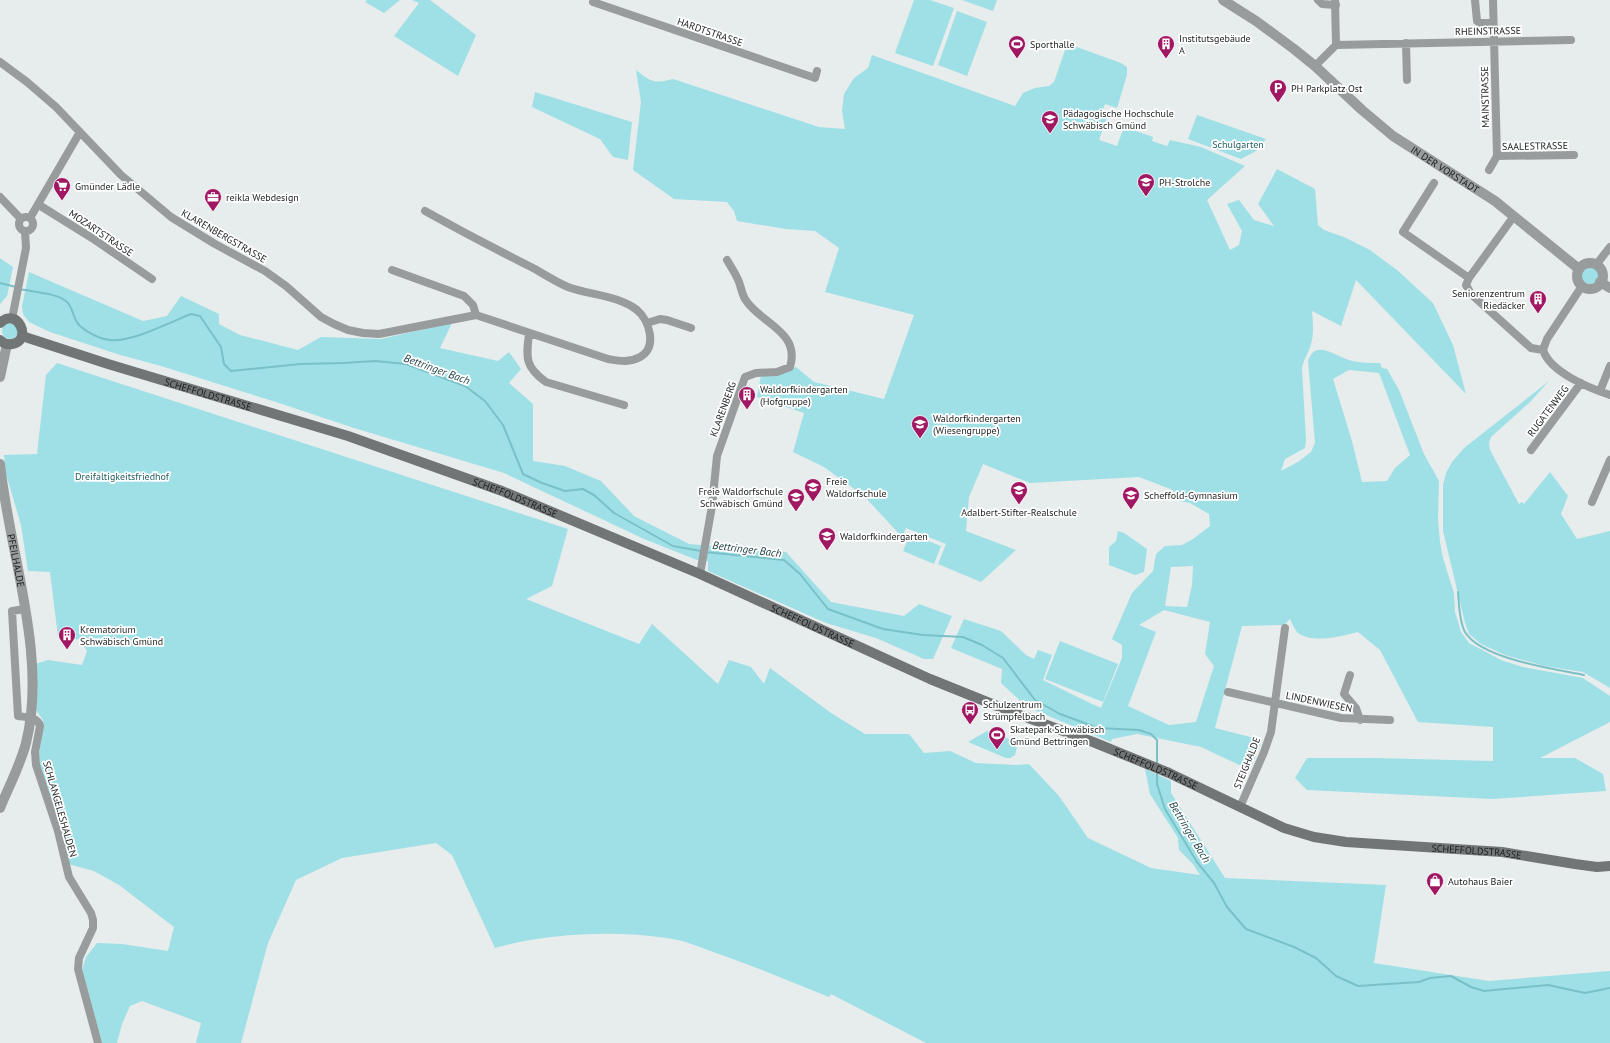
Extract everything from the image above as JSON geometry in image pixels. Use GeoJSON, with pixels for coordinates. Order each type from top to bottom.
{"type":"FeatureCollection","features":[{"type":"Feature","properties":{"kind":"main road"},"geometry":{"type":"LineString","coordinates":[[0,323],[4,320],[12,319],[18,322],[21,326],[22,336],[16,343],[3,342]]}},
{"type":"Feature","properties":{"kind":"main road","name":"SCHEFFOLDSTRASSE"},"geometry":{"type":"LineString","coordinates":[[22,336],[100,362],[348,436],[502,491],[701,570],[930,679],[1150,765],[1284,828],[1314,837],[1346,842],[1502,852],[1597,867],[1610,866]]}},
{"type":"Feature","properties":{"kind":"street","name":"HARDTSTRASSE"},"geometry":{"type":"LineString","coordinates":[[594,0],[593,2],[815,78],[817,71]]}},
{"type":"Feature","properties":{"kind":"street","name":"IN DER VORSTADT"},"geometry":{"type":"LineString","coordinates":[[1223,0],[1275,35],[1315,66],[1362,110],[1393,136],[1474,186],[1514,216],[1579,269]]}},
{"type":"Feature","properties":{"kind":"street"},"geometry":{"type":"LineString","coordinates":[[1315,66],[1336,46],[1336,3],[1322,4],[1318,0]]}},
{"type":"Feature","properties":{"kind":"street"},"geometry":{"type":"LineString","coordinates":[[1475,0],[1477,21],[1480,23],[1493,22]]}},
{"type":"Feature","properties":{"kind":"street","name":"MAINSTRASSE"},"geometry":{"type":"LineString","coordinates":[[1493,0],[1497,156]]}},
{"type":"Feature","properties":{"kind":"street","name":"RHEINSTRASSE"},"geometry":{"type":"LineString","coordinates":[[1336,46],[1406,43],[1571,40]]}},
{"type":"Feature","properties":{"kind":"street"},"geometry":{"type":"LineString","coordinates":[[1406,43],[1407,80]]}},
{"type":"Feature","properties":{"kind":"street","name":"KLARENBERGSTRASSE"},"geometry":{"type":"LineString","coordinates":[[0,62],[27,82],[56,107],[121,175],[171,217],[215,244],[265,271],[286,286],[320,317],[334,324],[363,333],[379,334],[476,315]]}},
{"type":"Feature","properties":{"kind":"street"},"geometry":{"type":"LineString","coordinates":[[30,218],[39,205],[80,132]]}},
{"type":"Feature","properties":{"kind":"street","name":"SAALESTRASSE"},"geometry":{"type":"LineString","coordinates":[[1497,156],[1574,155]]}},
{"type":"Feature","properties":{"kind":"street"},"geometry":{"type":"LineString","coordinates":[[1489,170],[1497,156]]}},
{"type":"Feature","properties":{"kind":"street"},"geometry":{"type":"LineString","coordinates":[[1434,183],[1403,232],[1469,278]]}},
{"type":"Feature","properties":{"kind":"street"},"geometry":{"type":"LineString","coordinates":[[0,197],[21,219]]}},
{"type":"Feature","properties":{"kind":"street","name":"MOZARTSTRASSE"},"geometry":{"type":"LineString","coordinates":[[39,205],[92,238],[152,279]]}},
{"type":"Feature","properties":{"kind":"street"},"geometry":{"type":"LineString","coordinates":[[392,270],[464,296],[473,305],[476,315],[529,334],[608,359],[622,362],[632,361],[642,356],[648,348],[651,338],[647,323],[637,310],[619,301],[567,287],[425,211]]}},
{"type":"Feature","properties":{"kind":"street"},"geometry":{"type":"LineString","coordinates":[[1514,216],[1469,278],[1466,285],[1471,294],[1531,348],[1542,350],[1549,362],[1581,383],[1610,395]]}},
{"type":"Feature","properties":{"kind":"street"},"geometry":{"type":"LineString","coordinates":[[21,219],[24,217],[30,218]]}},
{"type":"Feature","properties":{"kind":"street"},"geometry":{"type":"LineString","coordinates":[[26,231],[31,229],[32,226],[32,221],[30,218]]}},
{"type":"Feature","properties":{"kind":"street"},"geometry":{"type":"LineString","coordinates":[[21,219],[19,226],[26,231]]}},
{"type":"Feature","properties":{"kind":"street"},"geometry":{"type":"LineString","coordinates":[[12,319],[26,248],[26,231]]}},
{"type":"Feature","properties":{"kind":"street"},"geometry":{"type":"LineString","coordinates":[[1596,265],[1610,246]]}},
{"type":"Feature","properties":{"kind":"street","name":"KLARENBERG"},"geometry":{"type":"LineString","coordinates":[[701,570],[712,506],[717,456],[745,377],[756,373],[777,372],[790,367],[793,357],[787,340],[780,330],[760,316],[745,299],[738,280],[727,260]]}},
{"type":"Feature","properties":{"kind":"street"},"geometry":{"type":"LineString","coordinates":[[1589,263],[1596,265],[1601,271],[1602,278],[1600,282],[1594,287],[1586,288],[1582,286],[1579,283],[1577,276],[1579,269],[1585,264],[1589,263]]}},
{"type":"Feature","properties":{"kind":"street"},"geometry":{"type":"LineString","coordinates":[[1600,282],[1610,288]]}},
{"type":"Feature","properties":{"kind":"street"},"geometry":{"type":"LineString","coordinates":[[1542,350],[1547,339],[1582,286]]}},
{"type":"Feature","properties":{"kind":"street"},"geometry":{"type":"LineString","coordinates":[[647,323],[660,319],[691,328]]}},
{"type":"Feature","properties":{"kind":"street"},"geometry":{"type":"LineString","coordinates":[[529,334],[526,354],[529,366],[536,375],[546,382],[624,405]]}},
{"type":"Feature","properties":{"kind":"street"},"geometry":{"type":"LineString","coordinates":[[0,377],[3,342]]}},
{"type":"Feature","properties":{"kind":"street"},"geometry":{"type":"LineString","coordinates":[[1600,392],[1610,366]]}},
{"type":"Feature","properties":{"kind":"street","name":"RUGATENWEG"},"geometry":{"type":"LineString","coordinates":[[1531,450],[1581,383]]}},
{"type":"Feature","properties":{"kind":"street"},"geometry":{"type":"LineString","coordinates":[[1592,502],[1610,460]]}},
{"type":"Feature","properties":{"kind":"street","name":"PFEILHALDE"},"geometry":{"type":"LineString","coordinates":[[0,464],[5,506],[25,609],[32,675],[30,718],[26,742],[19,765],[0,808]]}},
{"type":"Feature","properties":{"kind":"street"},"geometry":{"type":"LineString","coordinates":[[25,609],[12,611],[18,716],[30,718]]}},
{"type":"Feature","properties":{"kind":"street","name":"STEIGHALDE"},"geometry":{"type":"LineString","coordinates":[[1240,807],[1264,752],[1270,732],[1285,628]]}},
{"type":"Feature","properties":{"kind":"street","name":"LINDENWIESEN"},"geometry":{"type":"LineString","coordinates":[[1350,674],[1344,694],[1356,708],[1360,720]]}},
{"type":"Feature","properties":{"kind":"street"},"geometry":{"type":"LineString","coordinates":[[1228,692],[1275,703]]}},
{"type":"Feature","properties":{"kind":"street","name":"LINDENWIESEN"},"geometry":{"type":"LineString","coordinates":[[1275,703],[1341,718],[1360,720],[1390,720]]}},
{"type":"Feature","properties":{"kind":"street","name":"SCHLANGELESHALDEN"},"geometry":{"type":"LineString","coordinates":[[30,718],[36,720],[40,724],[35,752],[36,765],[58,831],[69,877],[91,913],[93,920],[93,928],[79,958],[78,969],[98,1043]]}},
{"type":"Feature","properties":{"kind":"green space"},"geometry":{"type":"Polygon","coordinates":[[[367,0],[400,0],[384,13],[365,2],[367,0]]]}},
{"type":"Feature","properties":{"kind":"green space"},"geometry":{"type":"Polygon","coordinates":[[[412,0],[430,0],[476,35],[458,76],[394,36],[419,3],[412,0]]]}},
{"type":"Feature","properties":{"kind":"green space"},"geometry":{"type":"Polygon","coordinates":[[[914,0],[930,0],[954,8],[933,66],[895,53],[914,0]]]}},
{"type":"Feature","properties":{"kind":"green space"},"geometry":{"type":"Polygon","coordinates":[[[962,0],[997,0],[993,11],[962,0]]]}},
{"type":"Feature","properties":{"kind":"green space"},"geometry":{"type":"Polygon","coordinates":[[[957,11],[987,22],[967,76],[938,65],[957,11]]]}},
{"type":"Feature","properties":{"kind":"green space"},"geometry":{"type":"Polygon","coordinates":[[[1074,46],[1121,63],[1127,67],[1127,75],[1117,108],[1105,104],[1101,115],[1107,117],[1099,140],[1117,146],[1124,127],[1153,137],[1152,141],[1167,146],[1170,140],[1201,147],[1245,166],[1207,200],[1230,250],[1239,245],[1242,231],[1227,204],[1239,200],[1254,220],[1274,226],[1258,204],[1277,169],[1315,189],[1318,225],[1324,230],[1344,237],[1370,250],[1397,270],[1433,303],[1453,345],[1466,394],[1356,280],[1341,326],[1312,311],[1312,340],[1302,369],[1306,440],[1305,448],[1285,459],[1281,471],[1298,462],[1311,452],[1315,443],[1308,361],[1311,354],[1315,351],[1326,350],[1353,361],[1380,363],[1382,368],[1387,369],[1399,390],[1424,454],[1439,481],[1438,519],[1440,542],[1443,558],[1454,593],[1455,612],[1461,632],[1469,643],[1501,660],[1523,667],[1583,678],[1610,696],[1610,722],[1540,758],[1575,758],[1603,774],[1606,791],[1493,799],[1307,790],[1295,778],[1307,758],[1493,761],[1493,727],[1418,722],[1380,650],[1358,632],[1328,638],[1312,638],[1298,633],[1290,619],[1284,625],[1242,626],[1215,728],[1262,740],[1250,770],[1201,747],[1137,734],[1112,739],[1111,742],[1027,707],[1001,683],[1002,669],[951,648],[964,619],[1001,631],[1026,655],[1034,659],[1038,650],[1052,655],[1043,680],[1101,708],[1122,658],[1122,645],[1112,639],[1132,593],[1153,571],[1156,554],[1165,546],[1182,545],[1193,539],[1210,526],[1209,514],[1190,503],[1175,500],[1173,490],[1139,477],[1030,483],[983,464],[969,497],[966,531],[1016,550],[981,582],[938,564],[946,544],[906,528],[902,537],[864,496],[824,467],[793,452],[804,413],[757,397],[761,375],[778,375],[796,367],[814,382],[884,399],[914,315],[825,292],[839,248],[815,231],[786,229],[737,221],[734,211],[727,202],[674,199],[633,170],[641,102],[636,70],[653,81],[657,82],[673,79],[819,127],[845,129],[842,111],[844,94],[854,78],[868,68],[872,55],[1015,106],[1023,93],[1035,88],[1049,86],[1054,82],[1065,50],[1068,47],[1074,46]],[[1349,370],[1333,379],[1352,441],[1362,482],[1387,481],[1395,468],[1410,455],[1379,373],[1349,370]],[[1193,566],[1171,567],[1165,606],[1187,607],[1192,585],[1193,566]],[[1164,610],[1139,625],[1156,632],[1128,706],[1169,725],[1196,722],[1214,666],[1205,654],[1210,622],[1164,610]]]}},
{"type":"Feature","properties":{"kind":"green space"},"geometry":{"type":"Polygon","coordinates":[[[535,92],[632,122],[628,160],[613,157],[600,139],[532,107],[535,92]]]}},
{"type":"Feature","properties":{"kind":"green space","name":"Schulgarten"},"geometry":{"type":"Polygon","coordinates":[[[1197,115],[1266,139],[1256,151],[1241,159],[1188,139],[1197,115]]]}},
{"type":"Feature","properties":{"kind":"green space"},"geometry":{"type":"Polygon","coordinates":[[[0,258],[13,267],[7,296],[0,304],[0,258]]]}},
{"type":"Feature","properties":{"kind":"green space"},"geometry":{"type":"Polygon","coordinates":[[[1586,266],[1594,266],[1599,271],[1597,282],[1594,284],[1586,284],[1581,279],[1581,271],[1586,266]]]}},
{"type":"Feature","properties":{"kind":"green space"},"geometry":{"type":"Polygon","coordinates":[[[29,272],[143,321],[167,316],[181,296],[219,314],[219,324],[240,335],[298,350],[321,337],[381,339],[452,323],[440,348],[498,361],[509,352],[521,369],[509,383],[533,404],[533,461],[565,466],[601,481],[634,516],[689,544],[786,552],[831,602],[904,616],[919,604],[952,616],[933,659],[924,659],[876,638],[826,623],[708,571],[708,561],[697,560],[644,539],[504,473],[354,428],[279,403],[50,332],[29,322],[23,314],[22,306],[29,272]]]}},
{"type":"Feature","properties":{"kind":"green space"},"geometry":{"type":"Polygon","coordinates":[[[10,323],[16,325],[18,331],[16,337],[10,339],[4,337],[2,331],[4,325],[10,323]]]}},
{"type":"Feature","properties":{"kind":"green space","name":"Dreifaltigkeitsfriedhof"},"geometry":{"type":"Polygon","coordinates":[[[57,363],[568,529],[552,586],[526,599],[639,644],[652,624],[718,684],[729,660],[751,667],[764,684],[770,668],[831,713],[865,734],[909,734],[924,753],[950,751],[976,763],[1016,765],[1029,764],[1059,796],[1088,838],[1151,868],[1200,875],[1193,864],[1179,850],[1178,838],[1150,794],[1145,769],[1171,781],[1171,793],[1225,878],[1386,885],[1374,963],[1489,981],[1610,971],[1610,1043],[926,1043],[831,994],[829,997],[744,963],[692,944],[673,939],[625,934],[580,934],[536,939],[495,948],[452,855],[436,843],[342,858],[296,880],[268,943],[241,1043],[196,1043],[201,1023],[142,1001],[130,1006],[122,1024],[117,1043],[102,1043],[82,970],[86,957],[97,943],[122,944],[168,951],[174,927],[119,885],[94,871],[68,864],[38,763],[43,720],[36,710],[35,664],[48,660],[82,665],[87,651],[83,640],[58,637],[50,572],[28,571],[21,525],[6,474],[4,455],[37,454],[46,375],[57,363]]]}},
{"type":"Feature","properties":{"kind":"green space"},"geometry":{"type":"Polygon","coordinates":[[[1549,381],[1530,402],[1491,437],[1489,443],[1490,450],[1519,504],[1522,502],[1524,504],[1550,472],[1568,496],[1561,514],[1577,539],[1610,531],[1610,688],[1583,672],[1544,666],[1505,655],[1481,644],[1469,634],[1443,531],[1443,485],[1446,473],[1452,462],[1464,448],[1549,381]]]}},
{"type":"Feature","properties":{"kind":"green space"},"geometry":{"type":"Polygon","coordinates":[[[1118,531],[1124,533],[1147,549],[1144,572],[1135,575],[1109,565],[1109,547],[1116,541],[1118,531]]]}},
{"type":"Feature","properties":{"kind":"green space"},"geometry":{"type":"Polygon","coordinates":[[[910,534],[941,546],[934,564],[903,551],[910,534]]]}},
{"type":"Feature","properties":{"kind":"green space"},"geometry":{"type":"Polygon","coordinates":[[[1060,641],[1118,664],[1103,702],[1045,679],[1060,641]]]}},
{"type":"Feature","properties":{"kind":"green space","name":"Skatepark Schwäbisch Gmünd Bettringen"},"geometry":{"type":"Polygon","coordinates":[[[987,731],[1012,740],[1017,747],[1015,755],[1010,758],[1006,758],[968,742],[987,731]]]}},
{"type":"Feature","properties":{"kind":"waterway","name":"Bettringer Bach"},"geometry":{"type":"LineString","coordinates":[[0,283],[16,287]]}},
{"type":"Feature","properties":{"kind":"waterway","name":"Bettringer Bach"},"geometry":{"type":"LineString","coordinates":[[20,289],[52,295],[63,299],[71,307],[80,326],[94,335],[110,340],[118,340],[139,335],[191,314],[200,316],[221,347],[224,364],[231,371],[300,364],[375,361],[406,364],[465,386],[485,401],[503,425],[523,474],[542,483],[565,491],[583,489],[594,495],[614,513],[673,546],[701,551]]}},
{"type":"Feature","properties":{"kind":"waterway","name":"Bettringer Bach"},"geometry":{"type":"LineString","coordinates":[[705,552],[784,560],[800,574],[828,609],[883,629],[923,635],[963,637],[982,645],[1003,658],[1035,700],[1060,714],[1098,728],[1139,730],[1151,734],[1157,740],[1157,764]]}},
{"type":"Feature","properties":{"kind":"waterway"},"geometry":{"type":"LineString","coordinates":[[1458,592],[1463,628],[1474,641],[1486,649],[1502,656],[1538,666],[1584,675]]}},
{"type":"Feature","properties":{"kind":"waterway","name":"Bettringer Bach"},"geometry":{"type":"LineString","coordinates":[[1157,772],[1157,784],[1165,809],[1197,862],[1214,883],[1227,907],[1246,929],[1294,947],[1316,958],[1336,976],[1358,986],[1419,982],[1430,978],[1451,976],[1471,987],[1484,991],[1548,985],[1585,993],[1610,988]]}},
{"type":"Feature","properties":{"kind":"place","name":"Sporthalle"},"geometry":{"type":"Point","coordinates":[1017,59]}},
{"type":"Feature","properties":{"kind":"place","name":"Institutsgebäude A"},"geometry":{"type":"Point","coordinates":[1166,59]}},
{"type":"Feature","properties":{"kind":"place","name":"PH Parkplatz Ost"},"geometry":{"type":"Point","coordinates":[1278,103]}},
{"type":"Feature","properties":{"kind":"place","name":"Pädagogische Hochschule Schwäbisch Gmünd"},"geometry":{"type":"Point","coordinates":[1050,134]}},
{"type":"Feature","properties":{"kind":"place","name":"PH-Strolche"},"geometry":{"type":"Point","coordinates":[1146,197]}},
{"type":"Feature","properties":{"kind":"place","name":"Gmünder Lädle"},"geometry":{"type":"Point","coordinates":[62,201]}},
{"type":"Feature","properties":{"kind":"place","name":"reikla Webdesign"},"geometry":{"type":"Point","coordinates":[213,212]}},
{"type":"Feature","properties":{"kind":"place","name":"Seniorenzentrum Riedäcker"},"geometry":{"type":"Point","coordinates":[1538,314]}},
{"type":"Feature","properties":{"kind":"place","name":"Waldorfkindergarten (Hofgruppe)"},"geometry":{"type":"Point","coordinates":[747,410]}},
{"type":"Feature","properties":{"kind":"place","name":"Waldorfkindergarten (Wiesengruppe)"},"geometry":{"type":"Point","coordinates":[920,439]}},
{"type":"Feature","properties":{"kind":"place","name":"Freie Waldorfschule"},"geometry":{"type":"Point","coordinates":[813,502]}},
{"type":"Feature","properties":{"kind":"place","name":"Adalbert-Stifter-Realschule"},"geometry":{"type":"Point","coordinates":[1019,505]}},
{"type":"Feature","properties":{"kind":"place","name":"Scheffold-Gymnasium"},"geometry":{"type":"Point","coordinates":[1131,510]}},
{"type":"Feature","properties":{"kind":"place","name":"Freie Waldorfschule Schwäbisch Gmünd"},"geometry":{"type":"Point","coordinates":[796,512]}},
{"type":"Feature","properties":{"kind":"place","name":"Waldorfkindergarten"},"geometry":{"type":"Point","coordinates":[827,551]}},
{"type":"Feature","properties":{"kind":"place","name":"Krematorium Schwäbisch Gmünd"},"geometry":{"type":"Point","coordinates":[67,650]}},
{"type":"Feature","properties":{"kind":"place","name":"Schulzentrum Strümpfelbach"},"geometry":{"type":"Point","coordinates":[970,725]}},
{"type":"Feature","properties":{"kind":"place","name":"Skatepark Schwäbisch Gmünd Bettringen"},"geometry":{"type":"Point","coordinates":[997,750]}},
{"type":"Feature","properties":{"kind":"place","name":"Autohaus Baier"},"geometry":{"type":"Point","coordinates":[1435,896]}}]}
